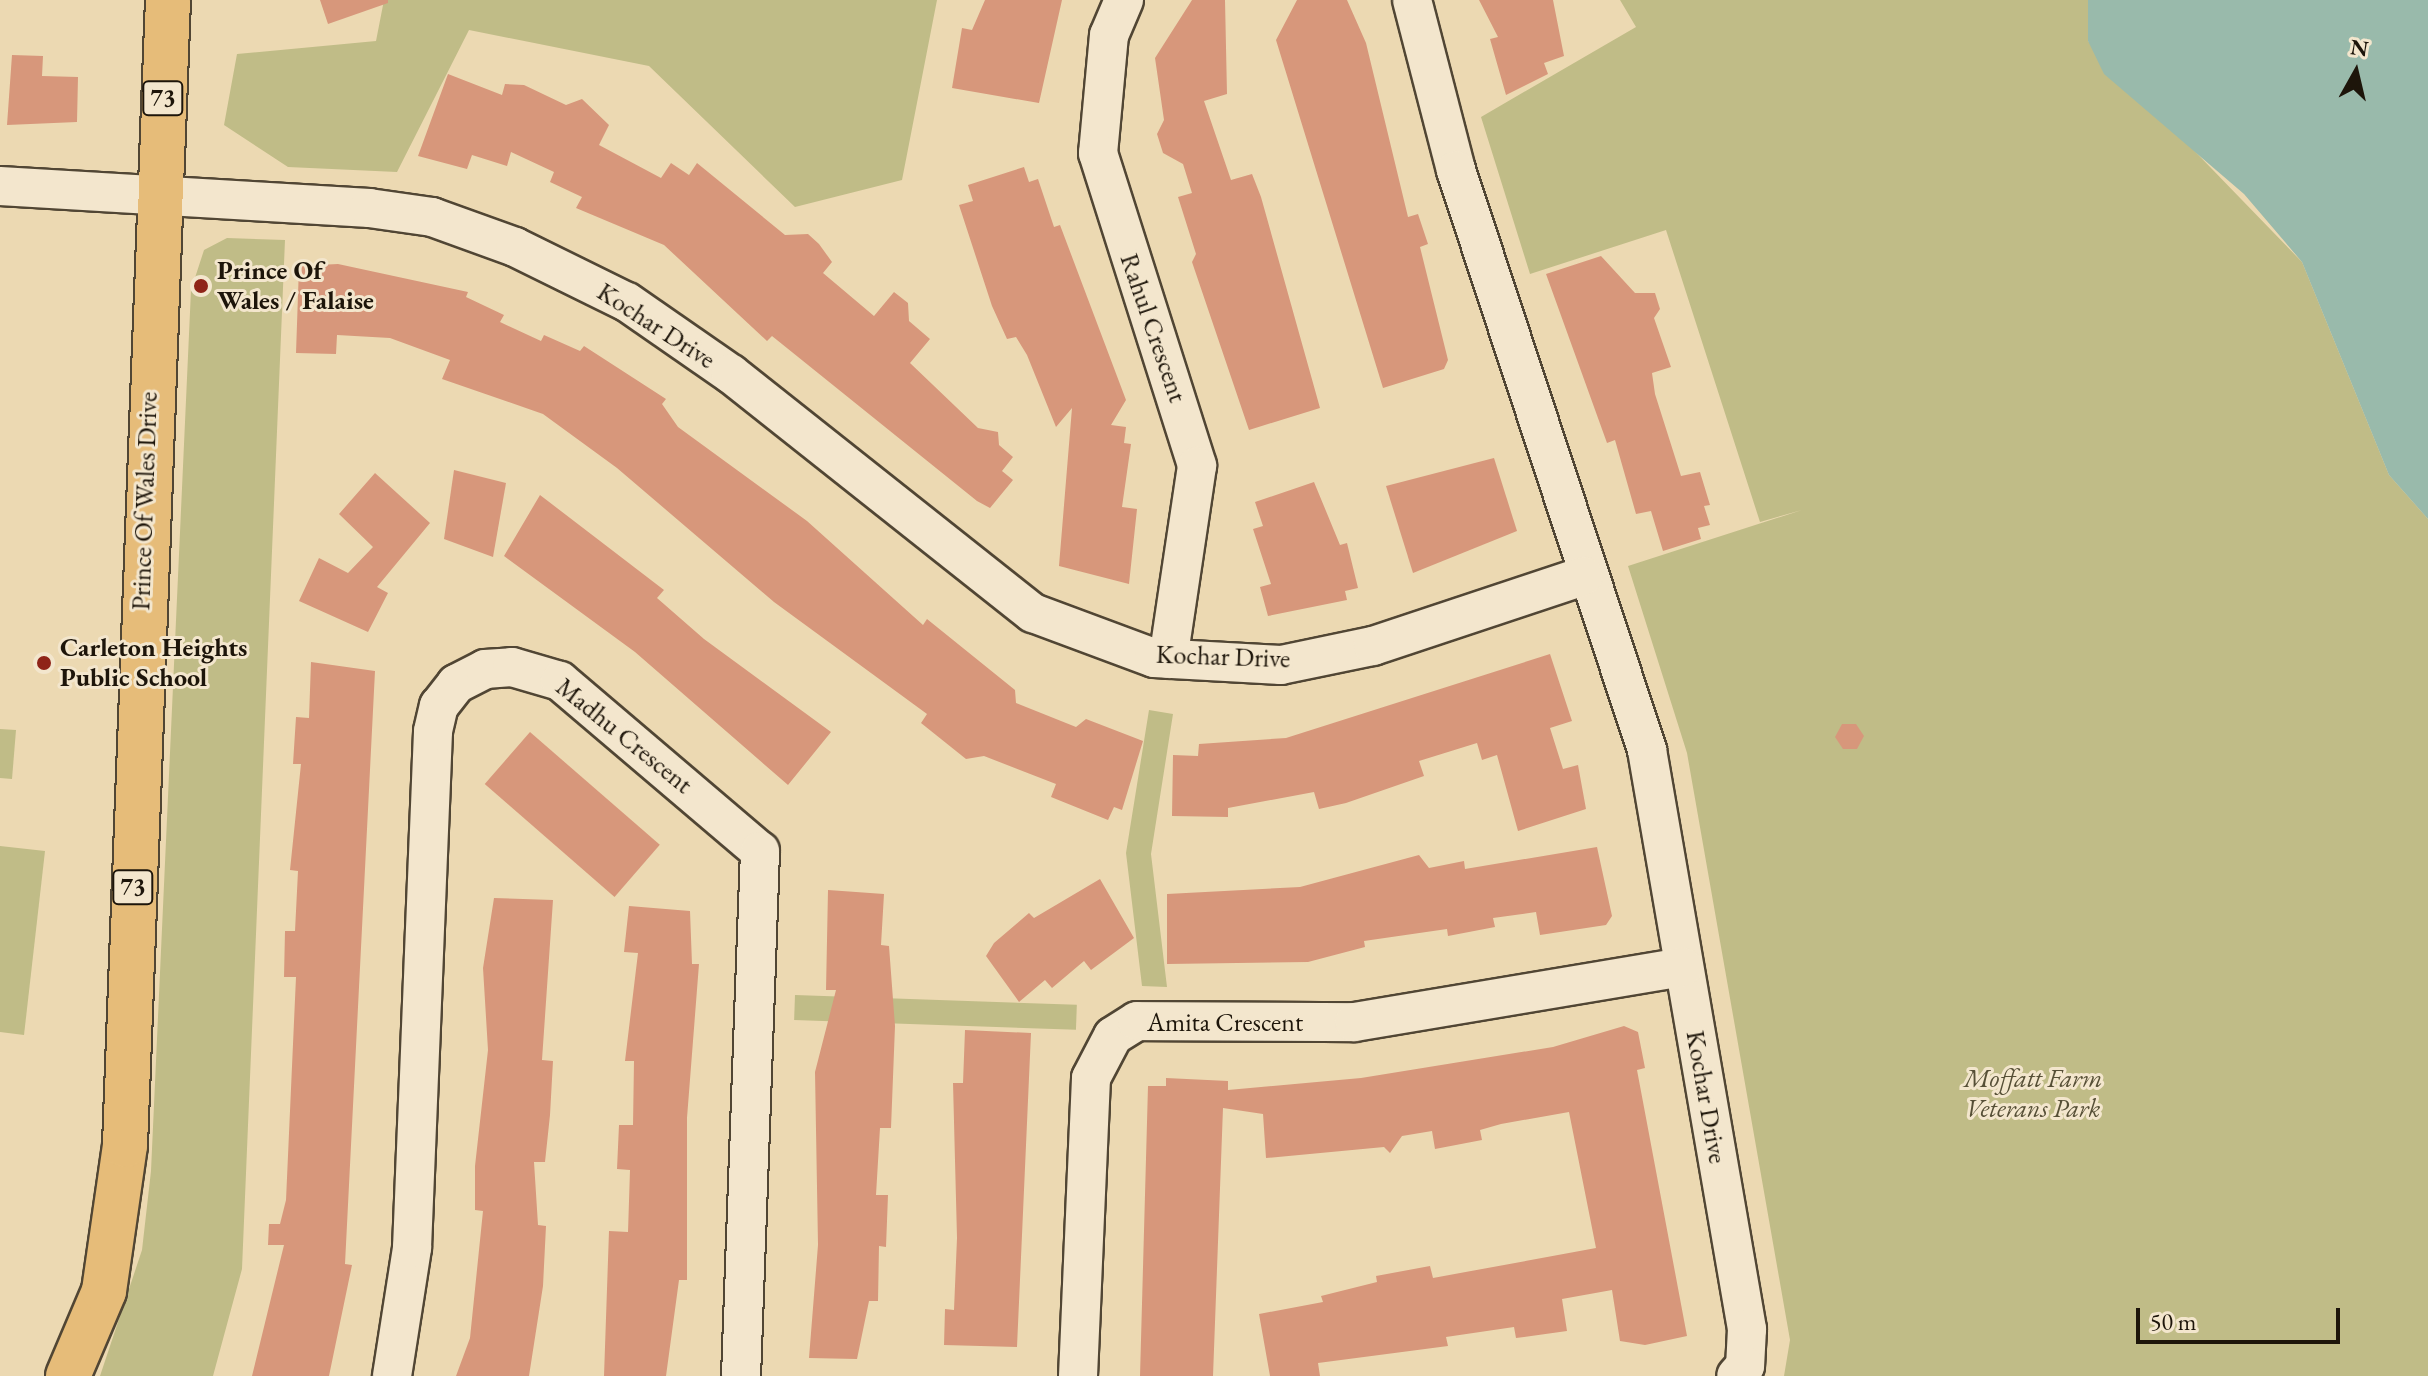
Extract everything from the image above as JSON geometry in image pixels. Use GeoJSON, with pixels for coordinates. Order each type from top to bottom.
{"type":"FeatureCollection","features":[{"type":"Feature","properties":{"kind":"main road","name":"Prince Of Wales Drive"},"geometry":{"type":"LineString","coordinates":[[68,1376],[104,1291],[125,1145],[158,195],[168,0]]}},
{"type":"Feature","properties":{"kind":"street","name":"Rahul Crescent"},"geometry":{"type":"LineString","coordinates":[[1124,0],[1109,35],[1098,153],[1197,466],[1168,659]]}},
{"type":"Feature","properties":{"kind":"street"},"geometry":{"type":"LineString","coordinates":[[1412,0],[1456,170],[1584,576]]}},
{"type":"Feature","properties":{"kind":"street","name":"Kochar Drive"},"geometry":{"type":"LineString","coordinates":[[0,186],[432,217],[515,247],[627,302],[731,374],[1033,613],[1168,659],[1281,665],[1373,646],[1584,576],[1647,750],[1747,1329],[1745,1366],[1736,1376]]}},
{"type":"Feature","properties":{"kind":"street","name":"Madhu Crescent"},"geometry":{"type":"LineString","coordinates":[[392,1376],[412,1248],[433,731],[439,706],[456,684],[485,669],[512,667],[560,681],[760,851],[741,1376]]}},
{"type":"Feature","properties":{"kind":"street","name":"Amita Crescent"},"geometry":{"type":"LineString","coordinates":[[1078,1376],[1091,1078],[1113,1036],[1137,1021],[1354,1022],[1683,967]]}},
{"type":"Feature","properties":{"kind":"green space"},"geometry":{"type":"Polygon","coordinates":[[[384,0],[937,0],[902,180],[795,207],[649,66],[469,30],[397,172],[288,167],[224,125],[237,54],[376,41],[384,0]]]}},
{"type":"Feature","properties":{"kind":"green space","name":"Moffatt Farm Veterans Park"},"geometry":{"type":"Polygon","coordinates":[[[1620,0],[2088,0],[2088,41],[2302,262],[2389,475],[2428,519],[2428,1376],[1784,1376],[1790,1340],[1687,753],[1628,566],[1802,510],[1760,522],[1666,230],[1530,274],[1481,117],[1636,27],[1620,0]]]}},
{"type":"Feature","properties":{"kind":"green space"},"geometry":{"type":"Polygon","coordinates":[[[227,238],[285,240],[242,1269],[213,1376],[100,1376],[142,1250],[151,1171],[191,290],[204,250],[227,238]]]}},
{"type":"Feature","properties":{"kind":"green space"},"geometry":{"type":"Polygon","coordinates":[[[1149,710],[1173,714],[1151,854],[1167,987],[1142,986],[1126,853],[1149,710]]]}},
{"type":"Feature","properties":{"kind":"green space"},"geometry":{"type":"Polygon","coordinates":[[[0,729],[16,730],[12,779],[0,778],[0,729]]]}},
{"type":"Feature","properties":{"kind":"green space"},"geometry":{"type":"Polygon","coordinates":[[[0,846],[45,851],[24,1035],[0,1032],[0,846]]]}},
{"type":"Feature","properties":{"kind":"green space"},"geometry":{"type":"Polygon","coordinates":[[[795,995],[1077,1005],[1076,1030],[794,1020],[795,995]]]}},
{"type":"Feature","properties":{"kind":"shaded area"},"geometry":{"type":"Polygon","coordinates":[[[2088,0],[2428,0],[2428,519],[2389,475],[2302,262],[2244,194],[2104,74],[2088,41],[2088,0]]]}},
{"type":"Feature","properties":{"kind":"building"},"geometry":{"type":"Polygon","coordinates":[[[320,0],[388,0],[388,3],[328,24],[320,0]]]}},
{"type":"Feature","properties":{"kind":"building"},"geometry":{"type":"Polygon","coordinates":[[[985,0],[1062,0],[1039,103],[952,88],[962,28],[972,30],[985,0]]]}},
{"type":"Feature","properties":{"kind":"building"},"geometry":{"type":"Polygon","coordinates":[[[1192,0],[1225,0],[1227,94],[1204,101],[1231,180],[1252,174],[1261,197],[1320,408],[1249,430],[1192,262],[1196,254],[1178,197],[1192,193],[1183,164],[1163,153],[1157,134],[1164,120],[1155,58],[1192,0]]]}},
{"type":"Feature","properties":{"kind":"building"},"geometry":{"type":"Polygon","coordinates":[[[1297,0],[1347,0],[1366,43],[1408,217],[1418,214],[1428,244],[1420,247],[1448,360],[1444,369],[1383,388],[1276,40],[1297,0]]]}},
{"type":"Feature","properties":{"kind":"building"},"geometry":{"type":"Polygon","coordinates":[[[1479,0],[1553,0],[1564,56],[1544,63],[1548,74],[1506,95],[1490,39],[1498,37],[1479,0]]]}},
{"type":"Feature","properties":{"kind":"building"},"geometry":{"type":"Polygon","coordinates":[[[12,55],[43,56],[42,76],[78,77],[77,122],[7,125],[12,55]]]}},
{"type":"Feature","properties":{"kind":"building"},"geometry":{"type":"Polygon","coordinates":[[[448,74],[502,95],[505,84],[524,85],[566,105],[582,99],[609,125],[599,145],[661,178],[671,163],[689,175],[697,163],[785,235],[808,234],[832,262],[823,273],[874,316],[894,292],[908,303],[909,321],[930,339],[910,363],[978,428],[998,432],[999,445],[1013,457],[1002,471],[1013,480],[990,508],[977,501],[772,336],[767,341],[664,245],[576,208],[582,197],[550,182],[554,172],[511,152],[507,166],[472,155],[467,169],[418,156],[448,74]]]}},
{"type":"Feature","properties":{"kind":"building"},"geometry":{"type":"Polygon","coordinates":[[[1024,167],[1029,182],[1038,179],[1054,227],[1060,225],[1126,400],[1111,425],[1126,427],[1124,443],[1131,444],[1122,507],[1137,509],[1129,584],[1059,566],[1072,408],[1056,427],[1027,355],[1016,337],[1007,339],[992,306],[959,205],[973,201],[968,185],[1024,167]]]}},
{"type":"Feature","properties":{"kind":"building"},"geometry":{"type":"Polygon","coordinates":[[[1601,256],[1635,293],[1655,293],[1660,309],[1654,318],[1671,367],[1652,373],[1655,394],[1681,476],[1700,472],[1710,505],[1704,506],[1710,525],[1698,528],[1701,539],[1663,551],[1651,511],[1636,514],[1615,440],[1607,443],[1546,274],[1601,256]]]}},
{"type":"Feature","properties":{"kind":"building"},"geometry":{"type":"Polygon","coordinates":[[[338,264],[468,292],[466,297],[504,315],[500,322],[541,341],[544,335],[580,351],[584,346],[666,399],[662,404],[678,427],[807,521],[923,625],[927,619],[1015,690],[1016,703],[1076,727],[1086,719],[1143,741],[1122,810],[1114,807],[1108,820],[1051,797],[1056,784],[984,756],[966,759],[921,723],[927,714],[774,602],[617,468],[543,414],[442,379],[450,360],[390,338],[337,335],[336,354],[296,353],[299,266],[338,264]]]}},
{"type":"Feature","properties":{"kind":"building"},"geometry":{"type":"Polygon","coordinates":[[[1494,458],[1517,531],[1413,573],[1386,486],[1494,458]]]}},
{"type":"Feature","properties":{"kind":"building"},"geometry":{"type":"Polygon","coordinates":[[[454,470],[506,483],[493,557],[444,539],[454,470]]]}},
{"type":"Feature","properties":{"kind":"building"},"geometry":{"type":"Polygon","coordinates":[[[375,473],[430,523],[377,587],[388,593],[368,632],[299,601],[319,558],[348,573],[373,547],[339,514],[375,473]]]}},
{"type":"Feature","properties":{"kind":"building"},"geometry":{"type":"Polygon","coordinates":[[[1314,482],[1340,545],[1347,543],[1358,588],[1345,591],[1347,600],[1268,616],[1260,587],[1271,584],[1253,529],[1263,526],[1255,502],[1314,482]]]}},
{"type":"Feature","properties":{"kind":"building"},"geometry":{"type":"Polygon","coordinates":[[[540,495],[664,590],[657,598],[704,639],[831,732],[788,785],[635,652],[504,556],[540,495]]]}},
{"type":"Feature","properties":{"kind":"building"},"geometry":{"type":"Polygon","coordinates":[[[1550,654],[1572,721],[1550,728],[1563,769],[1578,765],[1586,809],[1518,831],[1497,755],[1482,760],[1477,743],[1419,761],[1424,776],[1346,803],[1319,809],[1314,792],[1228,808],[1228,817],[1172,816],[1173,755],[1198,756],[1199,744],[1286,738],[1550,654]]]}},
{"type":"Feature","properties":{"kind":"building"},"geometry":{"type":"Polygon","coordinates":[[[311,662],[375,671],[345,1264],[352,1265],[329,1376],[252,1376],[284,1245],[268,1245],[269,1224],[280,1224],[286,1200],[296,977],[284,977],[285,931],[295,931],[298,871],[290,870],[301,764],[293,764],[296,717],[309,718],[311,662]]]}},
{"type":"Feature","properties":{"kind":"building"},"geometry":{"type":"Polygon","coordinates":[[[1842,724],[1856,724],[1864,736],[1857,749],[1843,749],[1835,737],[1842,724]]]}},
{"type":"Feature","properties":{"kind":"building"},"geometry":{"type":"Polygon","coordinates":[[[530,732],[660,845],[615,897],[485,784],[530,732]]]}},
{"type":"Feature","properties":{"kind":"building"},"geometry":{"type":"Polygon","coordinates":[[[1597,847],[1612,916],[1606,925],[1540,935],[1536,912],[1493,918],[1495,927],[1448,936],[1447,929],[1364,941],[1365,947],[1308,962],[1167,964],[1167,894],[1300,887],[1419,855],[1429,868],[1464,861],[1465,869],[1597,847]]]}},
{"type":"Feature","properties":{"kind":"building"},"geometry":{"type":"Polygon","coordinates":[[[1100,879],[1134,938],[1091,970],[1084,961],[1052,988],[1045,980],[1019,1002],[986,956],[994,943],[1029,913],[1034,918],[1100,879]]]}},
{"type":"Feature","properties":{"kind":"building"},"geometry":{"type":"Polygon","coordinates":[[[828,890],[884,894],[881,945],[889,946],[895,1026],[891,1128],[880,1128],[876,1195],[888,1195],[886,1247],[879,1246],[878,1301],[869,1301],[857,1359],[809,1358],[818,1245],[815,1072],[836,990],[826,990],[828,890]]]}},
{"type":"Feature","properties":{"kind":"building"},"geometry":{"type":"Polygon","coordinates":[[[494,898],[553,900],[542,1060],[553,1061],[550,1115],[545,1162],[534,1162],[538,1225],[546,1226],[543,1286],[529,1376],[456,1376],[470,1338],[483,1211],[475,1210],[475,1166],[488,1050],[483,968],[494,898]]]}},
{"type":"Feature","properties":{"kind":"building"},"geometry":{"type":"Polygon","coordinates":[[[629,906],[690,911],[692,964],[699,964],[687,1118],[687,1280],[679,1280],[666,1376],[604,1376],[609,1231],[628,1232],[630,1170],[617,1169],[619,1125],[633,1125],[634,1061],[625,1061],[638,953],[624,952],[629,906]]]}},
{"type":"Feature","properties":{"kind":"building"},"geometry":{"type":"Polygon","coordinates":[[[1624,1026],[1638,1032],[1645,1068],[1637,1070],[1687,1336],[1645,1345],[1620,1341],[1612,1290],[1562,1299],[1567,1331],[1516,1338],[1514,1327],[1446,1337],[1448,1346],[1318,1363],[1320,1376],[1270,1376],[1259,1314],[1323,1302],[1321,1296],[1377,1282],[1376,1276],[1430,1266],[1433,1278],[1596,1248],[1569,1112],[1501,1124],[1480,1130],[1482,1140],[1435,1149],[1432,1131],[1402,1136],[1390,1153],[1384,1147],[1266,1158],[1263,1114],[1223,1108],[1213,1376],[1140,1376],[1148,1086],[1166,1086],[1166,1078],[1228,1081],[1228,1090],[1361,1078],[1553,1047],[1624,1026]]]}},
{"type":"Feature","properties":{"kind":"building"},"geometry":{"type":"Polygon","coordinates":[[[965,1030],[1031,1033],[1017,1347],[944,1345],[945,1309],[954,1310],[957,1238],[953,1083],[963,1083],[965,1030]]]}},
{"type":"Feature","properties":{"kind":"place","name":"Prince Of Wales / Falaise"},"geometry":{"type":"Point","coordinates":[201,286]}},
{"type":"Feature","properties":{"kind":"place","name":"Carleton Heights Public School"},"geometry":{"type":"Point","coordinates":[44,663]}}]}
